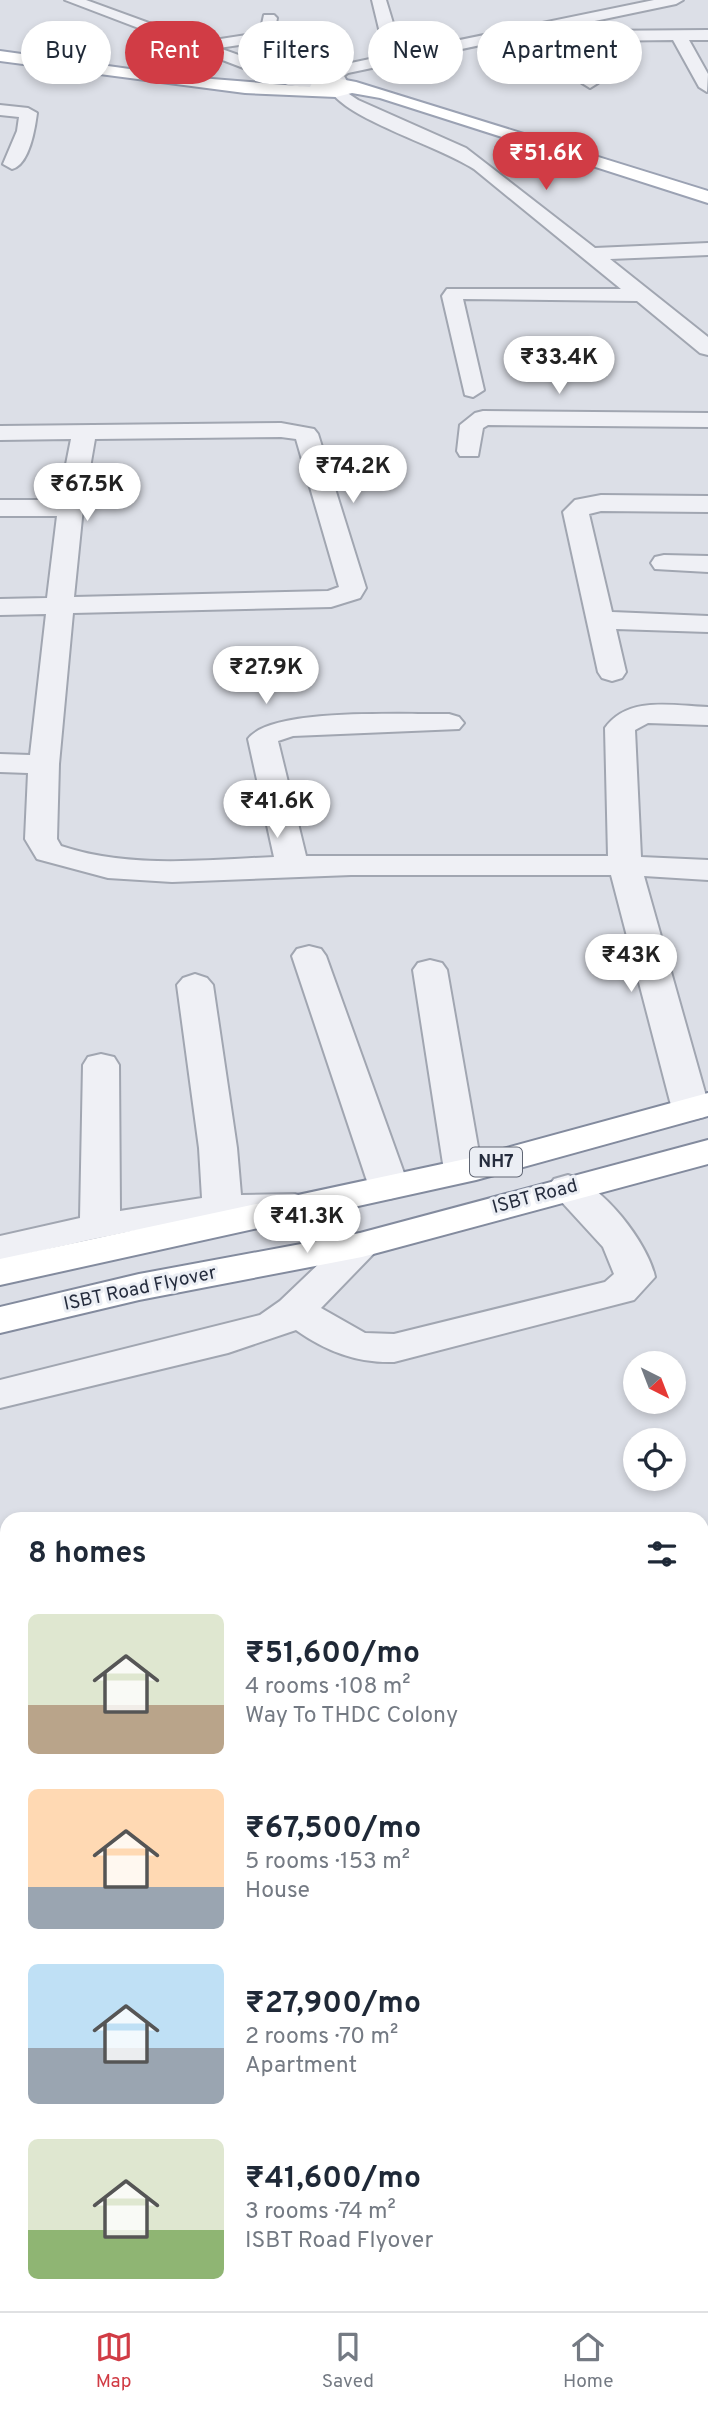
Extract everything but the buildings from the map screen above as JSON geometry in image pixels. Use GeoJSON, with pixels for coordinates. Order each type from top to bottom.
{"type":"FeatureCollection","features":[{"type":"Feature","properties":{"kind":"main road"},"geometry":{"type":"LineString","coordinates":[[0,56],[220,87],[336,88],[383,94],[708,197]]}},
{"type":"Feature","properties":{"kind":"main road","name":"NH7"},"geometry":{"type":"LineString","coordinates":[[300,1206],[463,1171],[699,1107]]}},
{"type":"Feature","properties":{"kind":"main road","name":"ISBT Road"},"geometry":{"type":"LineString","coordinates":[[362,1245],[568,1187],[708,1152]]}},
{"type":"Feature","properties":{"kind":"main road"},"geometry":{"type":"LineString","coordinates":[[0,1272],[215,1217]]}},
{"type":"Feature","properties":{"kind":"main road","name":"ISBT Road Flyover"},"geometry":{"type":"LineString","coordinates":[[0,1320],[139,1287],[362,1245]]}},
{"type":"Feature","properties":{"kind":"street"},"geometry":{"type":"LineString","coordinates":[[72,0],[129,21]]}},
{"type":"Feature","properties":{"kind":"street"},"geometry":{"type":"LineString","coordinates":[[379,0],[383,21]]}},
{"type":"Feature","properties":{"kind":"street"},"geometry":{"type":"LineString","coordinates":[[585,21],[630,5],[676,0]]}},
{"type":"Feature","properties":{"kind":"street"},"geometry":{"type":"LineString","coordinates":[[224,43],[262,39],[269,35],[269,18]]}},
{"type":"Feature","properties":{"kind":"street"},"geometry":{"type":"LineString","coordinates":[[642,33],[708,35]]}},
{"type":"Feature","properties":{"kind":"street"},"geometry":{"type":"LineString","coordinates":[[678,35],[707,87]]}},
{"type":"Feature","properties":{"kind":"street"},"geometry":{"type":"LineString","coordinates":[[224,56],[294,81],[336,88],[352,104],[460,152],[480,165],[708,348]]}},
{"type":"Feature","properties":{"kind":"street"},"geometry":{"type":"LineString","coordinates":[[336,88],[335,75],[342,69],[368,64]]}},
{"type":"Feature","properties":{"kind":"street"},"geometry":{"type":"LineString","coordinates":[[0,110],[28,113],[26,131],[12,164]]}},
{"type":"Feature","properties":{"kind":"street"},"geometry":{"type":"LineString","coordinates":[[590,254],[708,249]]}},
{"type":"Feature","properties":{"kind":"street"},"geometry":{"type":"LineString","coordinates":[[473,390],[452,296],[454,293],[642,295]]}},
{"type":"Feature","properties":{"kind":"street"},"geometry":{"type":"LineString","coordinates":[[469,451],[472,425],[483,418],[708,420]]}},
{"type":"Feature","properties":{"kind":"street"},"geometry":{"type":"LineString","coordinates":[[0,433],[281,430],[306,434],[352,588],[350,593],[331,599],[0,607]]}},
{"type":"Feature","properties":{"kind":"street"},"geometry":{"type":"LineString","coordinates":[[84,433],[70,508],[44,764],[41,839],[48,852],[63,858],[135,869],[542,863],[708,870]]}},
{"type":"Feature","properties":{"kind":"street"},"geometry":{"type":"LineString","coordinates":[[612,672],[603,620],[576,521],[579,508],[601,503],[708,504]]}},
{"type":"Feature","properties":{"kind":"street"},"geometry":{"type":"LineString","coordinates":[[0,508],[70,508]]}},
{"type":"Feature","properties":{"kind":"street"},"geometry":{"type":"LineString","coordinates":[[664,564],[708,564]]}},
{"type":"Feature","properties":{"kind":"street"},"geometry":{"type":"LineString","coordinates":[[603,620],[708,624]]}},
{"type":"Feature","properties":{"kind":"street"},"geometry":{"type":"LineString","coordinates":[[699,1107],[625,865],[620,728],[625,721],[641,715],[708,716]]}},
{"type":"Feature","properties":{"kind":"street"},"geometry":{"type":"LineString","coordinates":[[292,866],[263,739],[266,735],[290,727],[449,723]]}},
{"type":"Feature","properties":{"kind":"street"},"geometry":{"type":"LineString","coordinates":[[0,763],[44,764]]}},
{"type":"Feature","properties":{"kind":"street"},"geometry":{"type":"LineString","coordinates":[[309,957],[389,1187]]}},
{"type":"Feature","properties":{"kind":"street"},"geometry":{"type":"LineString","coordinates":[[430,970],[463,1171]]}},
{"type":"Feature","properties":{"kind":"street"},"geometry":{"type":"LineString","coordinates":[[195,985],[218,1148],[215,1217]]}},
{"type":"Feature","properties":{"kind":"street"},"geometry":{"type":"LineString","coordinates":[[100,1226],[101,1065]]}},
{"type":"Feature","properties":{"kind":"street"},"geometry":{"type":"LineString","coordinates":[[295,1310],[348,1345],[376,1349],[394,1348],[619,1291],[635,1277],[634,1265],[625,1248],[568,1187]]}},
{"type":"Feature","properties":{"kind":"street"},"geometry":{"type":"LineString","coordinates":[[0,1248],[100,1226],[215,1217],[300,1206]]}},
{"type":"Feature","properties":{"kind":"street"},"geometry":{"type":"LineString","coordinates":[[0,1394],[228,1339],[275,1325],[295,1310],[362,1245]]}}]}
